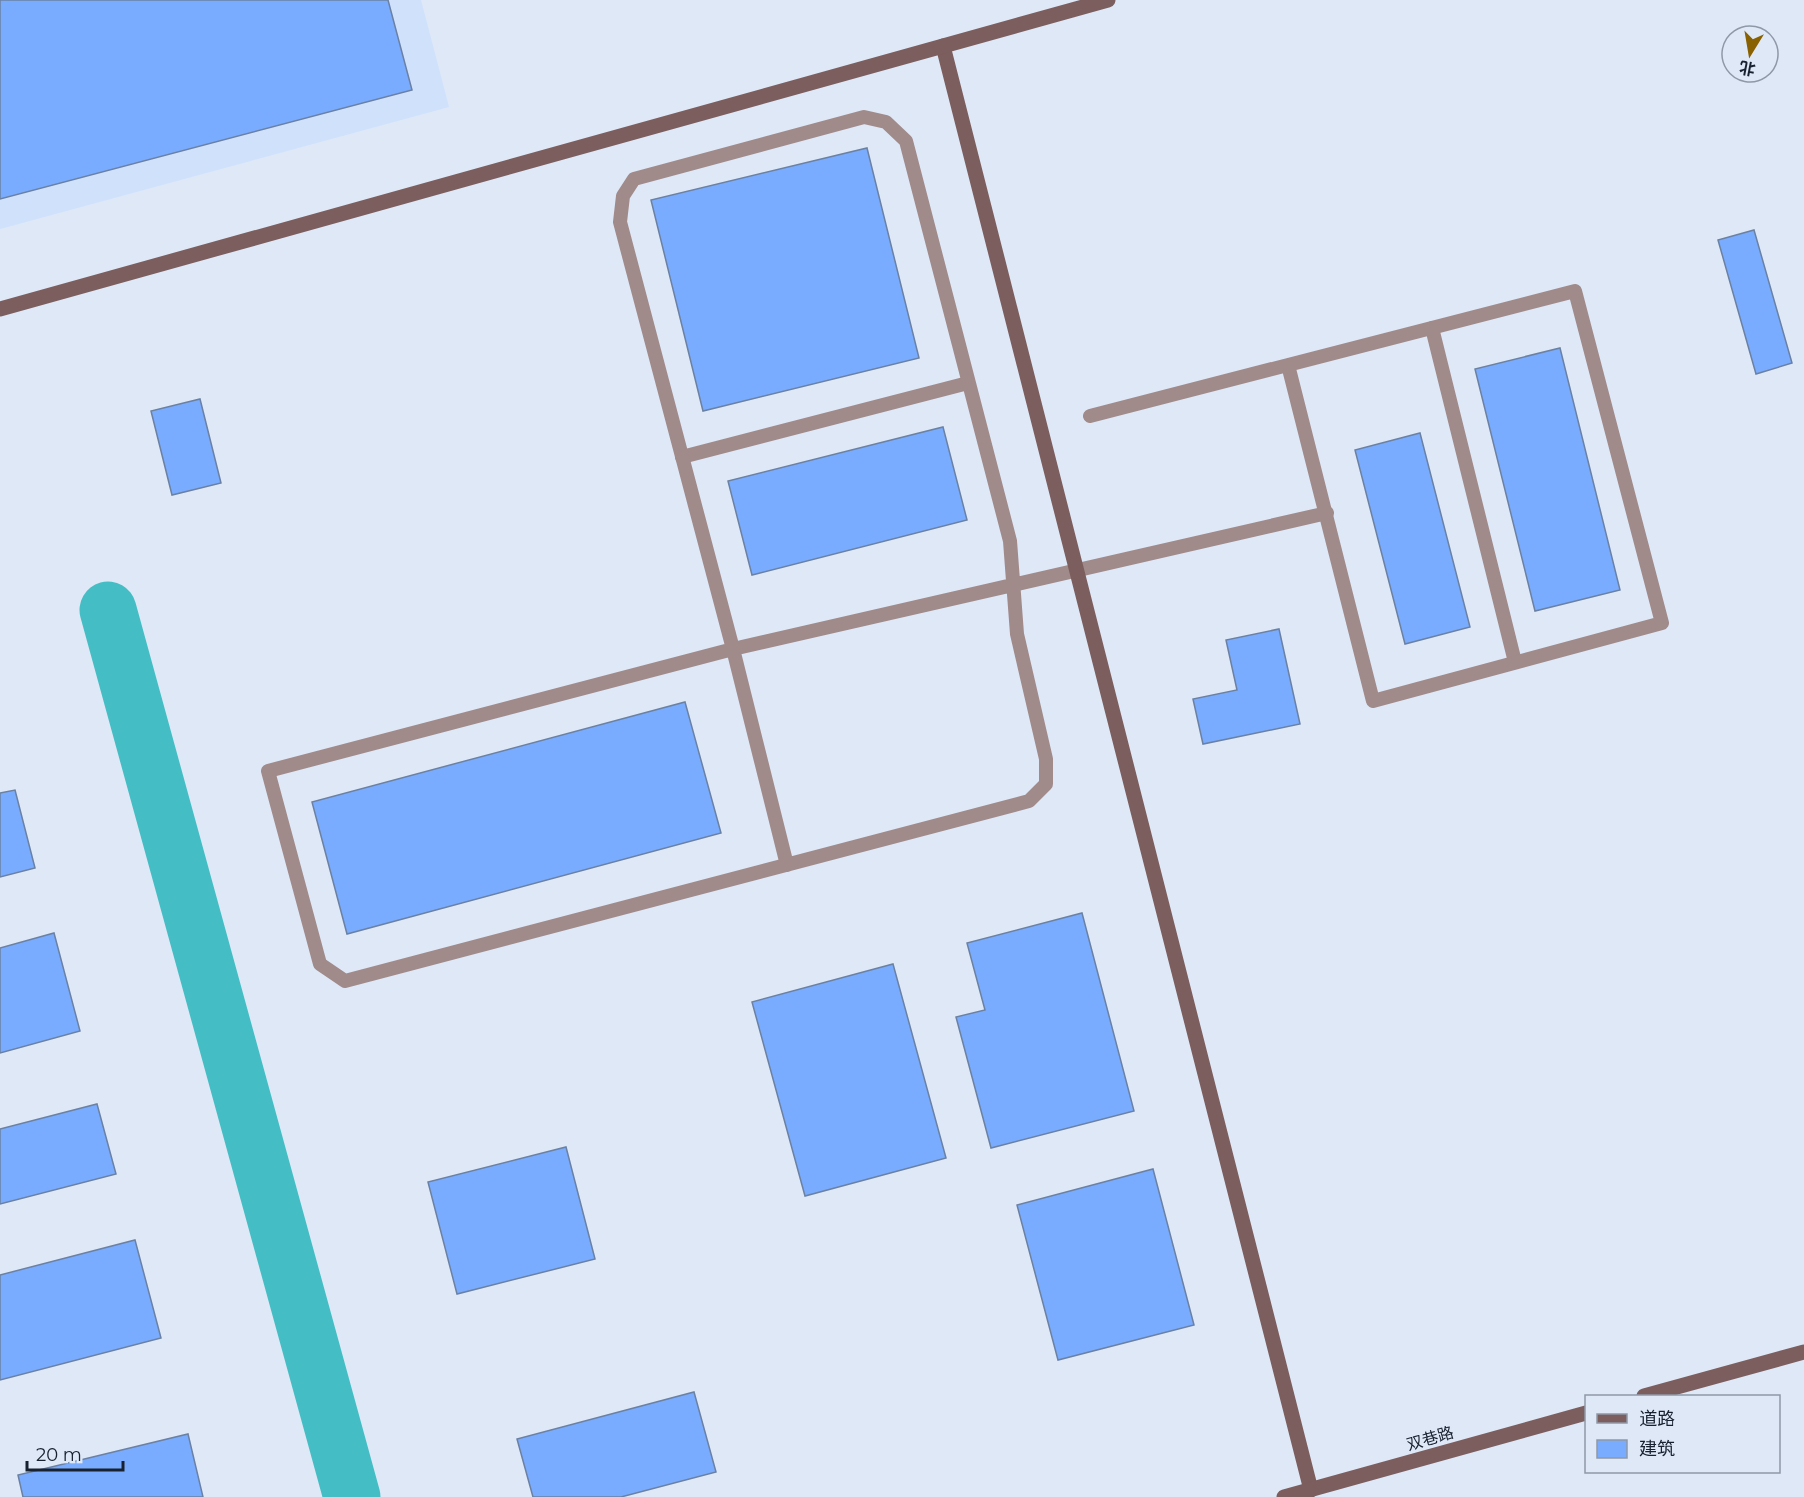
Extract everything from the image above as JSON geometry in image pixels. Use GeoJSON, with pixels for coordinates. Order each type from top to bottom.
{"type":"FeatureCollection","features":[{"type":"Feature","properties":{"kind":"street"},"geometry":{"type":"LineString","coordinates":[[0,309],[1107,0]]}},
{"type":"Feature","properties":{"kind":"street"},"geometry":{"type":"LineString","coordinates":[[943,46],[1311,1490]]}},
{"type":"Feature","properties":{"kind":"street"},"geometry":{"type":"LineString","coordinates":[[1648,1395],[1804,1352]]}},
{"type":"Feature","properties":{"kind":"street","name":"双巷路"},"geometry":{"type":"LineString","coordinates":[[1284,1497],[1585,1414]]}},
{"type":"Feature","properties":{"kind":"lane"},"geometry":{"type":"LineString","coordinates":[[786,865],[733,649],[620,222],[623,196],[634,179],[864,117],[886,122],[906,141],[1010,542],[1017,634],[1046,759],[1046,784],[1029,801],[786,865],[345,981],[320,964],[268,771],[733,649],[1077,570],[1327,513]]}},
{"type":"Feature","properties":{"kind":"lane"},"geometry":{"type":"LineString","coordinates":[[1090,416],[1575,291],[1662,623],[1373,701],[1288,365]]}},
{"type":"Feature","properties":{"kind":"lane"},"geometry":{"type":"LineString","coordinates":[[1432,328],[1515,662]]}},
{"type":"Feature","properties":{"kind":"lane"},"geometry":{"type":"LineString","coordinates":[[682,457],[968,383]]}},
{"type":"Feature","properties":{"kind":"shaded area"},"geometry":{"type":"Polygon","coordinates":[[[0,0],[421,0],[449,107],[0,229],[0,0]]]}},
{"type":"Feature","properties":{"kind":"building"},"geometry":{"type":"Polygon","coordinates":[[[0,0],[388,0],[412,90],[0,199],[0,0]]]}},
{"type":"Feature","properties":{"kind":"building"},"geometry":{"type":"Polygon","coordinates":[[[867,148],[919,358],[703,411],[651,200],[867,148]]]}},
{"type":"Feature","properties":{"kind":"building"},"geometry":{"type":"Polygon","coordinates":[[[1754,230],[1792,363],[1756,374],[1718,240],[1754,230]]]}},
{"type":"Feature","properties":{"kind":"building"},"geometry":{"type":"Polygon","coordinates":[[[1560,348],[1620,590],[1535,611],[1475,369],[1560,348]]]}},
{"type":"Feature","properties":{"kind":"building"},"geometry":{"type":"Polygon","coordinates":[[[200,399],[221,483],[172,495],[151,411],[200,399]]]}},
{"type":"Feature","properties":{"kind":"building"},"geometry":{"type":"Polygon","coordinates":[[[943,427],[967,520],[752,575],[728,481],[943,427]]]}},
{"type":"Feature","properties":{"kind":"building"},"geometry":{"type":"Polygon","coordinates":[[[1420,433],[1470,627],[1405,644],[1355,450],[1420,433]]]}},
{"type":"Feature","properties":{"kind":"building"},"geometry":{"type":"Polygon","coordinates":[[[1279,629],[1300,724],[1203,744],[1193,699],[1237,690],[1226,640],[1279,629]]]}},
{"type":"Feature","properties":{"kind":"building"},"geometry":{"type":"Polygon","coordinates":[[[685,702],[721,833],[347,934],[312,802],[685,702]]]}},
{"type":"Feature","properties":{"kind":"building"},"geometry":{"type":"Polygon","coordinates":[[[15,790],[35,868],[0,877],[0,793],[15,790]]]}},
{"type":"Feature","properties":{"kind":"building"},"geometry":{"type":"Polygon","coordinates":[[[1082,913],[1134,1111],[991,1148],[956,1017],[985,1010],[967,943],[1082,913]]]}},
{"type":"Feature","properties":{"kind":"building"},"geometry":{"type":"Polygon","coordinates":[[[54,933],[80,1031],[0,1053],[0,948],[54,933]]]}},
{"type":"Feature","properties":{"kind":"building"},"geometry":{"type":"Polygon","coordinates":[[[893,964],[946,1158],[805,1196],[752,1002],[893,964]]]}},
{"type":"Feature","properties":{"kind":"building"},"geometry":{"type":"Polygon","coordinates":[[[97,1104],[116,1174],[0,1204],[0,1129],[97,1104]]]}},
{"type":"Feature","properties":{"kind":"building"},"geometry":{"type":"Polygon","coordinates":[[[566,1147],[595,1259],[457,1294],[428,1182],[566,1147]]]}},
{"type":"Feature","properties":{"kind":"building"},"geometry":{"type":"Polygon","coordinates":[[[1153,1169],[1194,1325],[1058,1360],[1017,1205],[1153,1169]]]}},
{"type":"Feature","properties":{"kind":"building"},"geometry":{"type":"Polygon","coordinates":[[[135,1240],[161,1338],[0,1380],[0,1275],[135,1240]]]}},
{"type":"Feature","properties":{"kind":"building"},"geometry":{"type":"Polygon","coordinates":[[[694,1392],[716,1472],[621,1497],[533,1497],[517,1439],[694,1392]]]}},
{"type":"Feature","properties":{"kind":"building"},"geometry":{"type":"Polygon","coordinates":[[[188,1434],[203,1497],[23,1497],[18,1475],[188,1434]]]}},
{"type":"Feature","properties":{"kind":"waterway"},"geometry":{"type":"LineString","coordinates":[[108,610],[352,1497]]}}]}
